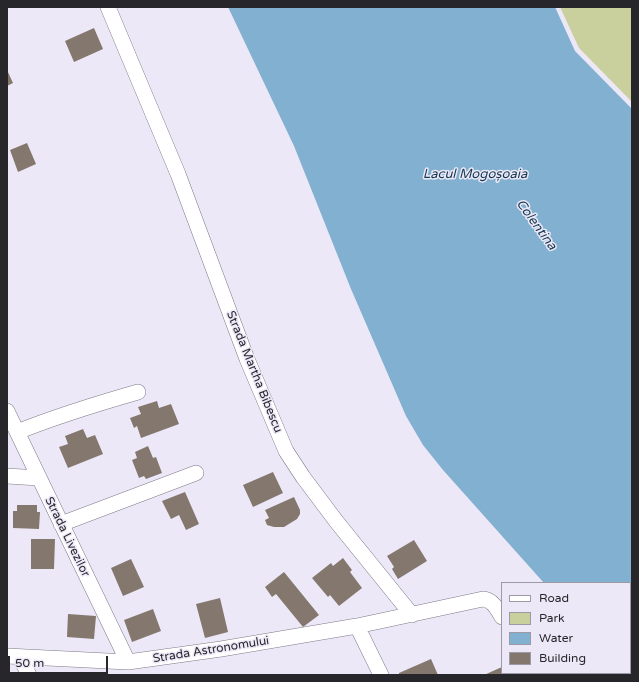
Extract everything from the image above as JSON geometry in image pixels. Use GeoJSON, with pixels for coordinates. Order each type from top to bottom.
{"type":"FeatureCollection","features":[{"type":"Feature","properties":{"kind":"street","name":"Strada Martha Bibescu"},"geometry":{"type":"LineString","coordinates":[[108,7],[178,174],[248,359],[286,451],[303,477],[336,521],[412,614]]}},
{"type":"Feature","properties":{"kind":"street"},"geometry":{"type":"LineString","coordinates":[[17,432],[88,406],[138,392]]}},
{"type":"Feature","properties":{"kind":"street","name":"Strada Livezilor"},"geometry":{"type":"LineString","coordinates":[[7,411],[128,662]]}},
{"type":"Feature","properties":{"kind":"street"},"geometry":{"type":"LineString","coordinates":[[61,524],[196,473]]}},
{"type":"Feature","properties":{"kind":"street"},"geometry":{"type":"LineString","coordinates":[[7,476],[39,478]]}},
{"type":"Feature","properties":{"kind":"street"},"geometry":{"type":"LineString","coordinates":[[412,614],[488,599],[495,605],[501,615]]}},
{"type":"Feature","properties":{"kind":"street","name":"Strada Astronomului"},"geometry":{"type":"LineString","coordinates":[[14,656],[128,662],[221,649],[357,626],[412,614]]}},
{"type":"Feature","properties":{"kind":"street"},"geometry":{"type":"LineString","coordinates":[[357,626],[381,675]]}},
{"type":"Feature","properties":{"kind":"street"},"geometry":{"type":"LineString","coordinates":[[14,656],[29,675]]}},
{"type":"Feature","properties":{"kind":"green space"},"geometry":{"type":"Polygon","coordinates":[[[560,7],[632,7],[632,102],[579,48],[560,7]]]}},
{"type":"Feature","properties":{"kind":"water","name":"Lacul Mogoșoaia"},"geometry":{"type":"Polygon","coordinates":[[[228,7],[555,7],[575,51],[632,109],[632,662],[631,582],[543,582],[443,470],[423,445],[406,416],[351,289],[294,146],[228,7]]]}},
{"type":"Feature","properties":{"kind":"building"},"geometry":{"type":"Polygon","coordinates":[[[94,28],[103,49],[74,62],[65,41],[94,28]]]}},
{"type":"Feature","properties":{"kind":"building"},"geometry":{"type":"Polygon","coordinates":[[[7,70],[13,83],[7,86],[7,70]]]}},
{"type":"Feature","properties":{"kind":"building"},"geometry":{"type":"Polygon","coordinates":[[[27,143],[36,164],[18,172],[10,150],[27,143]]]}},
{"type":"Feature","properties":{"kind":"building"},"geometry":{"type":"Polygon","coordinates":[[[157,401],[159,408],[171,404],[179,424],[141,438],[137,426],[134,428],[130,418],[141,414],[138,407],[157,401]]]}},
{"type":"Feature","properties":{"kind":"building"},"geometry":{"type":"Polygon","coordinates":[[[83,429],[87,438],[95,435],[103,454],[68,468],[59,447],[68,444],[65,436],[83,429]]]}},
{"type":"Feature","properties":{"kind":"building"},"geometry":{"type":"Polygon","coordinates":[[[148,446],[153,458],[156,457],[162,473],[146,479],[144,476],[139,478],[132,460],[137,458],[135,452],[148,446]]]}},
{"type":"Feature","properties":{"kind":"building"},"geometry":{"type":"Polygon","coordinates":[[[273,472],[283,493],[253,507],[243,485],[273,472]]]}},
{"type":"Feature","properties":{"kind":"building"},"geometry":{"type":"Polygon","coordinates":[[[185,492],[199,524],[186,530],[179,515],[171,519],[162,501],[185,492]]]}},
{"type":"Feature","properties":{"kind":"building"},"geometry":{"type":"Polygon","coordinates":[[[294,497],[300,510],[300,514],[297,519],[284,527],[267,525],[265,520],[269,518],[265,510],[294,497]]]}},
{"type":"Feature","properties":{"kind":"building"},"geometry":{"type":"Polygon","coordinates":[[[17,505],[37,505],[37,512],[40,512],[39,529],[13,528],[13,511],[17,511],[17,505]]]}},
{"type":"Feature","properties":{"kind":"building"},"geometry":{"type":"Polygon","coordinates":[[[31,539],[55,539],[54,569],[31,569],[31,539]]]}},
{"type":"Feature","properties":{"kind":"building"},"geometry":{"type":"Polygon","coordinates":[[[414,540],[427,561],[398,579],[392,569],[394,567],[387,556],[414,540]]]}},
{"type":"Feature","properties":{"kind":"building"},"geometry":{"type":"Polygon","coordinates":[[[343,558],[352,570],[350,572],[362,588],[339,606],[330,595],[328,597],[312,578],[331,563],[333,566],[343,558]]]}},
{"type":"Feature","properties":{"kind":"building"},"geometry":{"type":"Polygon","coordinates":[[[131,559],[144,587],[123,596],[111,568],[131,559]]]}},
{"type":"Feature","properties":{"kind":"building"},"geometry":{"type":"Polygon","coordinates":[[[284,572],[319,615],[303,627],[276,594],[272,597],[265,587],[284,572]]]}},
{"type":"Feature","properties":{"kind":"building"},"geometry":{"type":"Polygon","coordinates":[[[220,598],[228,632],[205,638],[196,604],[220,598]]]}},
{"type":"Feature","properties":{"kind":"building"},"geometry":{"type":"Polygon","coordinates":[[[153,609],[161,631],[132,642],[124,620],[153,609]]]}},
{"type":"Feature","properties":{"kind":"building"},"geometry":{"type":"Polygon","coordinates":[[[68,614],[96,616],[94,639],[67,637],[68,614]]]}},
{"type":"Feature","properties":{"kind":"building"},"geometry":{"type":"Polygon","coordinates":[[[431,659],[438,675],[399,675],[399,673],[431,659]]]}},
{"type":"Feature","properties":{"kind":"building"},"geometry":{"type":"Polygon","coordinates":[[[501,667],[501,674],[511,675],[484,675],[501,667]]]}},
{"type":"Feature","properties":{"kind":"water label","name":"Colentina"},"geometry":{"type":"Point","coordinates":[536,225]}}]}
